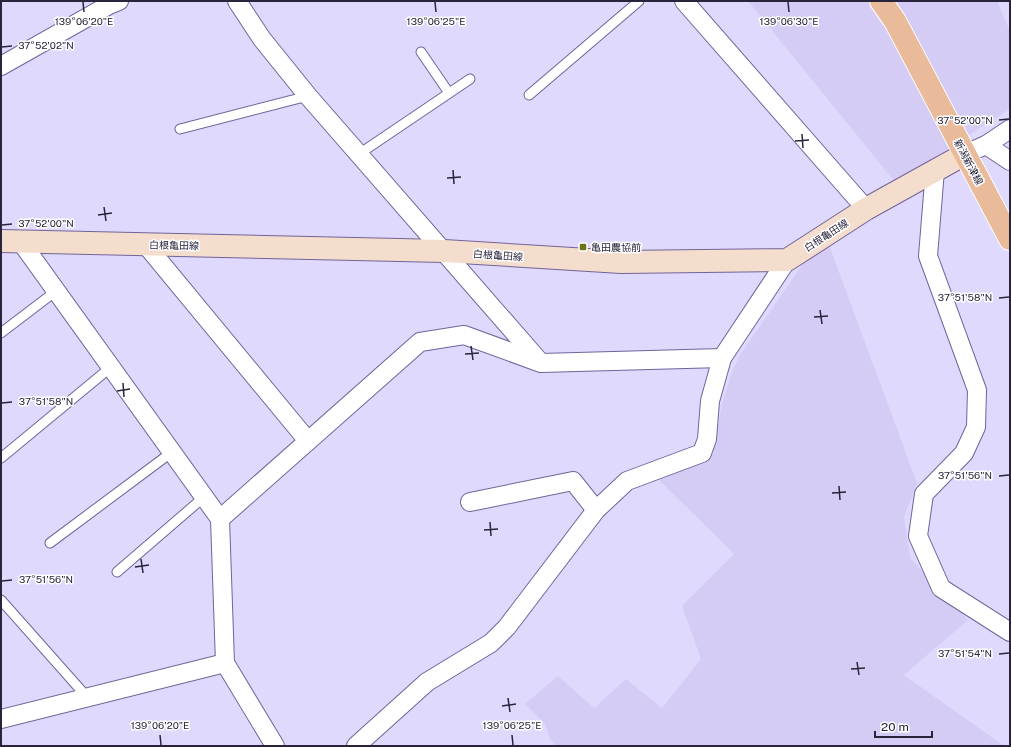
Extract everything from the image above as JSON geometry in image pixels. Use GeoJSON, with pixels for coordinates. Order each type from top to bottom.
{"type":"FeatureCollection","features":[{"type":"Feature","properties":{"kind":"main road","name":"新潟新津線"},"geometry":{"type":"LineString","coordinates":[[881,1],[895,21],[1010,239]]}},
{"type":"Feature","properties":{"kind":"main road","name":"白根亀田線"},"geometry":{"type":"LineString","coordinates":[[11,241],[444,251],[621,262],[787,260],[866,209],[965,154]]}},
{"type":"Feature","properties":{"kind":"street"},"geometry":{"type":"LineString","coordinates":[[1,66],[109,5],[119,1]]}},
{"type":"Feature","properties":{"kind":"street"},"geometry":{"type":"LineString","coordinates":[[237,1],[262,39],[308,96],[541,363]]}},
{"type":"Feature","properties":{"kind":"street"},"geometry":{"type":"LineString","coordinates":[[684,1],[866,209]]}},
{"type":"Feature","properties":{"kind":"street"},"geometry":{"type":"LineString","coordinates":[[965,154],[986,145],[1010,129]]}},
{"type":"Feature","properties":{"kind":"street"},"geometry":{"type":"LineString","coordinates":[[986,145],[1010,161]]}},
{"type":"Feature","properties":{"kind":"street"},"geometry":{"type":"LineString","coordinates":[[934,170],[928,256],[977,390],[976,427],[964,453],[924,494],[918,536],[941,588],[1010,632]]}},
{"type":"Feature","properties":{"kind":"street"},"geometry":{"type":"LineString","coordinates":[[11,241],[56,291],[220,519],[225,663],[275,746]]}},
{"type":"Feature","properties":{"kind":"street"},"geometry":{"type":"LineString","coordinates":[[146,244],[308,441]]}},
{"type":"Feature","properties":{"kind":"street"},"geometry":{"type":"LineString","coordinates":[[356,746],[427,682],[491,643],[507,627],[596,510],[627,481],[702,453],[707,439],[710,401],[722,358],[787,260]]}},
{"type":"Feature","properties":{"kind":"street"},"geometry":{"type":"LineString","coordinates":[[220,519],[420,342],[464,335],[541,363],[722,358]]}},
{"type":"Feature","properties":{"kind":"street"},"geometry":{"type":"LineString","coordinates":[[470,502],[573,481],[596,510]]}},
{"type":"Feature","properties":{"kind":"street"},"geometry":{"type":"LineString","coordinates":[[1,720],[225,663]]}},
{"type":"Feature","properties":{"kind":"lane"},"geometry":{"type":"LineString","coordinates":[[529,95],[639,1]]}},
{"type":"Feature","properties":{"kind":"lane"},"geometry":{"type":"LineString","coordinates":[[421,52],[449,93]]}},
{"type":"Feature","properties":{"kind":"lane"},"geometry":{"type":"LineString","coordinates":[[359,154],[470,79]]}},
{"type":"Feature","properties":{"kind":"lane"},"geometry":{"type":"LineString","coordinates":[[180,129],[308,96]]}},
{"type":"Feature","properties":{"kind":"lane"},"geometry":{"type":"LineString","coordinates":[[1,333],[56,291]]}},
{"type":"Feature","properties":{"kind":"lane"},"geometry":{"type":"LineString","coordinates":[[1,458],[111,367]]}},
{"type":"Feature","properties":{"kind":"lane"},"geometry":{"type":"LineString","coordinates":[[50,543],[172,452]]}},
{"type":"Feature","properties":{"kind":"lane"},"geometry":{"type":"LineString","coordinates":[[117,572],[204,497]]}},
{"type":"Feature","properties":{"kind":"lane"},"geometry":{"type":"LineString","coordinates":[[1,600],[87,697]]}},
{"type":"Feature","properties":{"kind":"shaded area"},"geometry":{"type":"Polygon","coordinates":[[[748,1],[997,1],[1010,31],[1010,109],[895,182],[748,1]]]}},
{"type":"Feature","properties":{"kind":"shaded area"},"geometry":{"type":"Polygon","coordinates":[[[829,245],[917,483],[904,517],[910,558],[968,620],[904,675],[1004,746],[555,746],[549,737],[545,724],[525,704],[558,676],[594,708],[626,679],[662,708],[701,659],[682,606],[734,554],[656,477],[707,462],[713,454],[722,404],[732,372],[740,355],[802,265],[829,245]]]}},
{"type":"Feature","properties":{"kind":"place","name":"亀田農協前"},"geometry":{"type":"Point","coordinates":[583,247]}}]}
